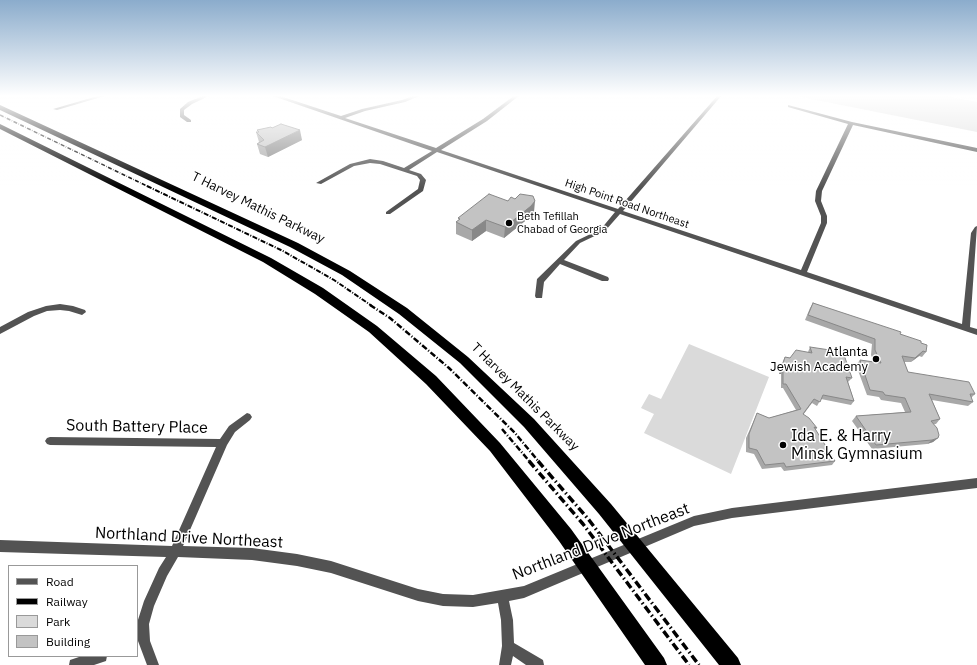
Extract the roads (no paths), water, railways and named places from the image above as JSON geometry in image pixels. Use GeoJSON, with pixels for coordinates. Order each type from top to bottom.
{"type":"FeatureCollection","features":[{"type":"Feature","properties":{"kind":"highway"},"geometry":{"type":"LineString","coordinates":[[0,126],[267,260],[319,291],[373,329],[431,380],[495,447],[565,535],[655,662]]}},
{"type":"Feature","properties":{"kind":"highway","name":"T Harvey Mathis Parkway"},"geometry":{"type":"LineString","coordinates":[[41,126],[320,258],[374,291],[426,329],[464,360],[496,390],[562,460],[615,521],[731,665]]}},
{"type":"Feature","properties":{"kind":"street","name":"High Point Road Northeast"},"geometry":{"type":"LineString","coordinates":[[365,126],[977,332]]}},
{"type":"Feature","properties":{"kind":"street"},"geometry":{"type":"LineString","coordinates":[[405,170],[475,126]]}},
{"type":"Feature","properties":{"kind":"street"},"geometry":{"type":"LineString","coordinates":[[539,296],[540,281],[559,260],[578,242],[603,230],[693,126]]}},
{"type":"Feature","properties":{"kind":"street"},"geometry":{"type":"LineString","coordinates":[[803,274],[824,223],[824,216],[818,201],[819,191],[850,126]]}},
{"type":"Feature","properties":{"kind":"street"},"geometry":{"type":"LineString","coordinates":[[865,126],[977,150]]}},
{"type":"Feature","properties":{"kind":"street"},"geometry":{"type":"LineString","coordinates":[[319,183],[360,162],[381,162],[419,175],[423,180],[421,190],[388,213]]}},
{"type":"Feature","properties":{"kind":"street"},"geometry":{"type":"LineString","coordinates":[[966,328],[974,233],[977,228]]}},
{"type":"Feature","properties":{"kind":"street"},"geometry":{"type":"LineString","coordinates":[[559,260],[605,279]]}},
{"type":"Feature","properties":{"kind":"street"},"geometry":{"type":"LineString","coordinates":[[0,331],[31,314],[46,309],[60,307],[70,308],[82,312]]}},
{"type":"Feature","properties":{"kind":"street"},"geometry":{"type":"LineString","coordinates":[[153,665],[140,642],[148,605],[163,572],[175,552],[223,444],[232,429],[247,417]]}},
{"type":"Feature","properties":{"kind":"street","name":"South Battery Place"},"geometry":{"type":"LineString","coordinates":[[50,441],[223,444]]}},
{"type":"Feature","properties":{"kind":"street","name":"Northland Drive Northeast"},"geometry":{"type":"LineString","coordinates":[[0,546],[252,554],[297,560],[331,567],[418,595],[443,600],[473,601],[524,592],[694,522],[732,513],[977,483]]}},
{"type":"Feature","properties":{"kind":"street"},"geometry":{"type":"LineString","coordinates":[[502,595],[507,620],[508,646],[504,665]]}},
{"type":"Feature","properties":{"kind":"street"},"geometry":{"type":"LineString","coordinates":[[508,646],[538,665]]}},
{"type":"Feature","properties":{"kind":"street"},"geometry":{"type":"LineString","coordinates":[[75,665],[98,657]]}},
{"type":"Feature","properties":{"kind":"railway"},"geometry":{"type":"LineString","coordinates":[[23,126],[149,187]]}},
{"type":"Feature","properties":{"kind":"railway"},"geometry":{"type":"LineString","coordinates":[[147,186],[283,251],[334,280],[372,306]]}},
{"type":"Feature","properties":{"kind":"railway"},"geometry":{"type":"LineString","coordinates":[[370,305],[390,318],[449,368],[515,433],[539,462]]}},
{"type":"Feature","properties":{"kind":"railway"},"geometry":{"type":"LineString","coordinates":[[502,429],[530,462]]}},
{"type":"Feature","properties":{"kind":"railway"},"geometry":{"type":"LineString","coordinates":[[529,461],[583,524],[689,665]]}},
{"type":"Feature","properties":{"kind":"railway"},"geometry":{"type":"LineString","coordinates":[[538,461],[589,520],[699,665]]}},
{"type":"Feature","properties":{"kind":"place","name":"Beth Tefillah Chabad of Georgia"},"geometry":{"type":"Point","coordinates":[509,223]}},
{"type":"Feature","properties":{"kind":"place","name":"Atlanta Jewish Academy"},"geometry":{"type":"Point","coordinates":[876,359]}},
{"type":"Feature","properties":{"kind":"place","name":"Ida E. & Harry Minsk Gymnasium"},"geometry":{"type":"Point","coordinates":[783,445]}}]}
